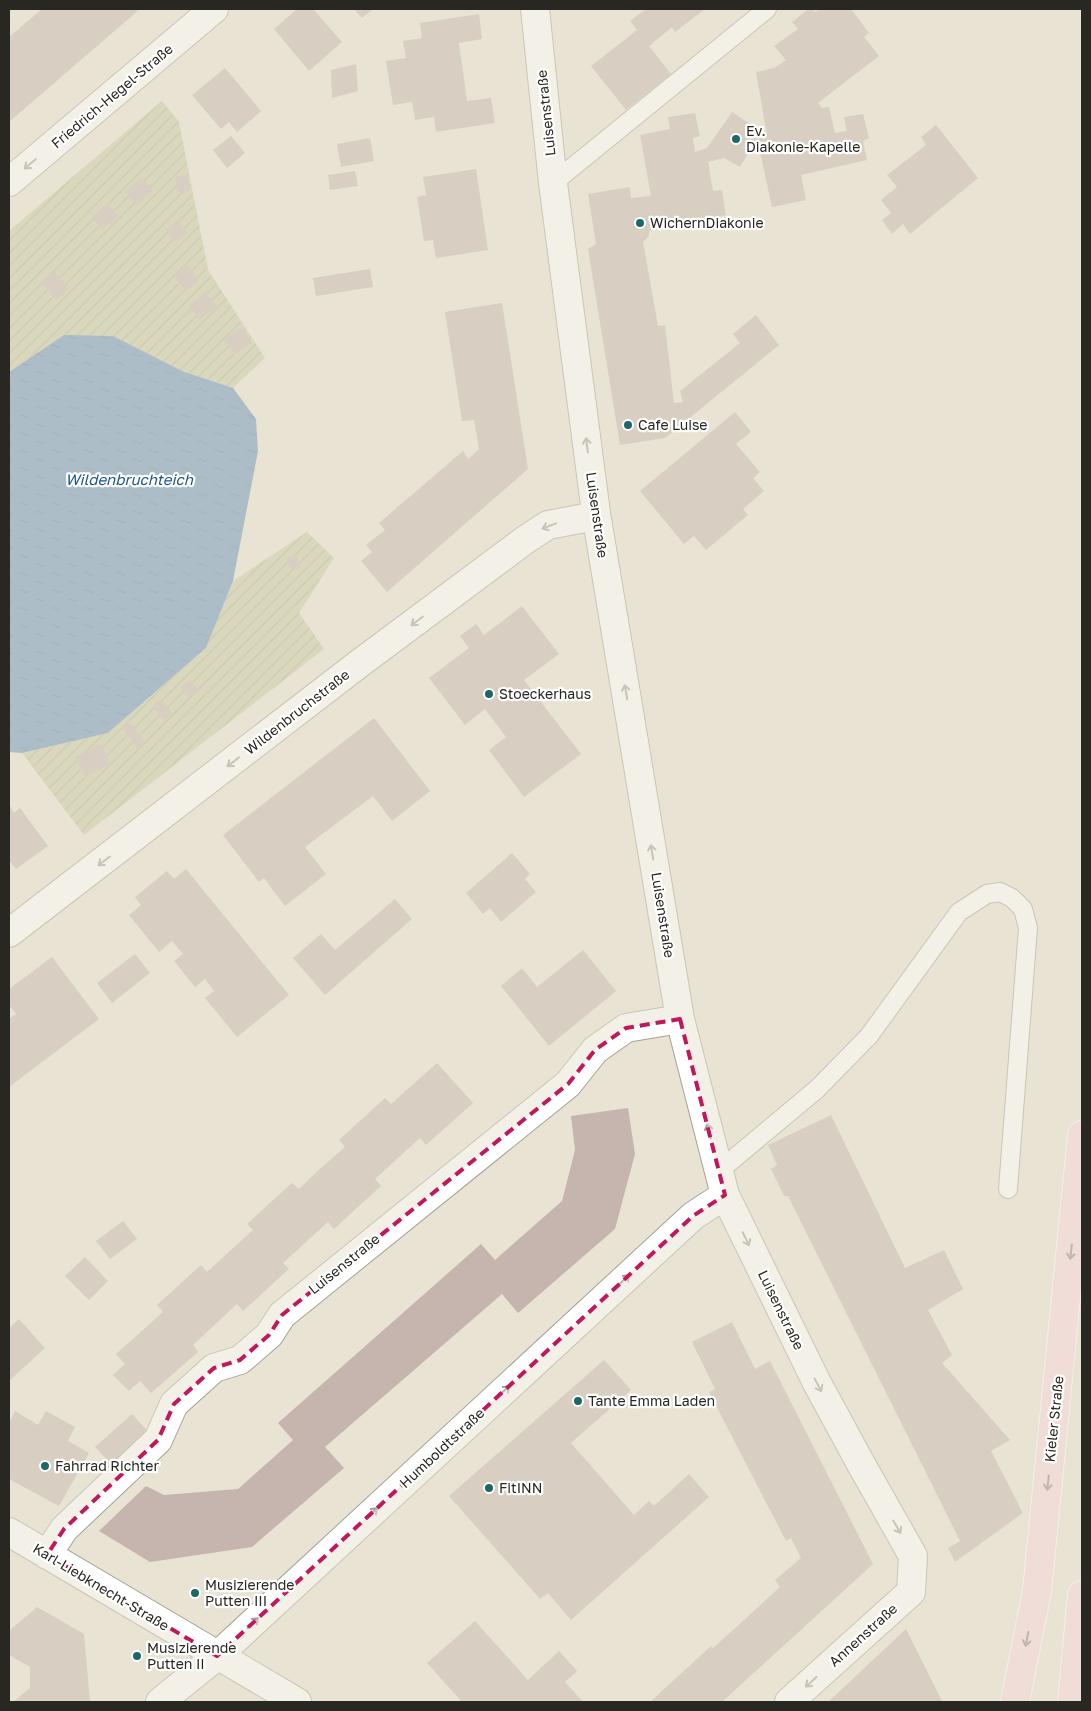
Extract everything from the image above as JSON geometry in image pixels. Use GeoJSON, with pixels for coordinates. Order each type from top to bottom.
{"type":"FeatureCollection","features":[{"type":"Feature","properties":{"kind":"main road","name":"Kieler Straße"},"geometry":{"type":"LineString","coordinates":[[1015,1702],[1037,1591],[1082,1135]]}},
{"type":"Feature","properties":{"kind":"main road"},"geometry":{"type":"LineString","coordinates":[[1072,1702],[1082,1595]]}},
{"type":"Feature","properties":{"kind":"street","name":"Friedrich-Hegel-Straße"},"geometry":{"type":"LineString","coordinates":[[9,182],[214,9]]}},
{"type":"Feature","properties":{"kind":"street","name":"Luisenstraße"},"geometry":{"type":"LineString","coordinates":[[535,9],[553,183],[596,516],[680,1019],[722,1183],[817,1383],[913,1556]]}},
{"type":"Feature","properties":{"kind":"street","name":"Wildenbruchstraße"},"geometry":{"type":"LineString","coordinates":[[9,933],[360,663],[525,540],[548,525],[596,516]]}},
{"type":"Feature","properties":{"kind":"street","name":"Luisenstraße"},"geometry":{"type":"LineString","coordinates":[[47,1555],[64,1529],[158,1440],[174,1404],[214,1368],[240,1360],[269,1335],[282,1314],[568,1084],[595,1050],[626,1028],[680,1019]]}},
{"type":"Feature","properties":{"kind":"street","name":"Humboldtstraße"},"geometry":{"type":"LineString","coordinates":[[160,1702],[217,1656],[693,1216],[722,1183]]}},
{"type":"Feature","properties":{"kind":"street","name":"Karl-Liebknecht-Straße"},"geometry":{"type":"LineString","coordinates":[[9,1532],[297,1702]]}},
{"type":"Feature","properties":{"kind":"street","name":"Annenstraße"},"geometry":{"type":"LineString","coordinates":[[788,1702],[911,1592],[913,1556]]}},
{"type":"Feature","properties":{"kind":"lane"},"geometry":{"type":"LineString","coordinates":[[553,183],[767,9]]}},
{"type":"Feature","properties":{"kind":"lane"},"geometry":{"type":"LineString","coordinates":[[722,1183],[869,1036],[959,912],[986,894],[1000,892],[1012,898],[1023,909],[1028,928],[1008,1189]]}},
{"type":"Feature","properties":{"kind":"highlighted area"},"geometry":{"type":"Polygon","coordinates":[[[680,1019],[725,1195],[693,1216],[217,1656],[47,1555],[64,1529],[158,1440],[174,1404],[214,1368],[240,1360],[269,1335],[282,1315],[568,1084],[595,1050],[626,1028],[680,1019]]]}},
{"type":"Feature","properties":{"kind":"green space"},"geometry":{"type":"Polygon","coordinates":[[[162,101],[179,122],[208,270],[265,358],[233,388],[65,335],[9,372],[9,231],[162,101]]]}},
{"type":"Feature","properties":{"kind":"green space"},"geometry":{"type":"Polygon","coordinates":[[[307,532],[334,558],[299,613],[324,649],[84,835],[22,753],[108,733],[206,648],[233,581],[307,532]]]}},
{"type":"Feature","properties":{"kind":"water","name":"Wildenbruchteich"},"geometry":{"type":"Polygon","coordinates":[[[64,335],[113,336],[182,371],[233,388],[256,419],[258,451],[233,581],[206,648],[108,733],[22,753],[9,752],[9,372],[64,335]]]}},
{"type":"Feature","properties":{"kind":"building"},"geometry":{"type":"Polygon","coordinates":[[[42,9],[140,9],[9,122],[9,37],[42,9]]]}},
{"type":"Feature","properties":{"kind":"building"},"geometry":{"type":"Polygon","coordinates":[[[297,9],[313,9],[342,42],[309,71],[274,29],[297,9]]]}},
{"type":"Feature","properties":{"kind":"building"},"geometry":{"type":"Polygon","coordinates":[[[354,9],[373,9],[362,18],[354,9]]]}},
{"type":"Feature","properties":{"kind":"building"},"geometry":{"type":"Polygon","coordinates":[[[646,9],[705,9],[675,32],[672,27],[649,46],[671,74],[626,110],[591,66],[637,30],[630,21],[646,9]]]}},
{"type":"Feature","properties":{"kind":"building","name":"WichernDiakonie"},"geometry":{"type":"Polygon","coordinates":[[[809,9],[813,9],[815,12],[820,9],[851,9],[869,33],[864,37],[879,56],[818,103],[822,108],[829,107],[835,133],[847,131],[844,117],[863,114],[869,138],[863,141],[867,160],[801,175],[806,200],[772,207],[760,152],[747,155],[740,167],[724,158],[708,162],[713,191],[722,190],[726,215],[649,231],[649,236],[643,242],[658,326],[665,325],[674,403],[683,402],[680,391],[740,343],[733,334],[756,315],[779,345],[665,438],[620,445],[588,249],[596,244],[588,194],[630,187],[631,198],[651,196],[640,135],[670,129],[668,117],[695,113],[700,136],[693,138],[695,152],[707,148],[732,112],[767,135],[756,72],[774,68],[786,60],[774,46],[798,29],[792,22],[809,9]]]}},
{"type":"Feature","properties":{"kind":"building"},"geometry":{"type":"Polygon","coordinates":[[[479,14],[482,39],[459,43],[467,101],[491,98],[495,123],[436,132],[434,117],[415,120],[412,102],[393,105],[386,61],[406,58],[403,41],[422,38],[420,23],[479,14]]]}},
{"type":"Feature","properties":{"kind":"building"},"geometry":{"type":"Polygon","coordinates":[[[356,64],[358,91],[332,98],[331,70],[356,64]]]}},
{"type":"Feature","properties":{"kind":"building"},"geometry":{"type":"Polygon","coordinates":[[[225,68],[261,111],[237,132],[229,122],[221,129],[192,95],[225,68]]]}},
{"type":"Feature","properties":{"kind":"building"},"geometry":{"type":"Polygon","coordinates":[[[936,125],[978,178],[910,234],[903,224],[892,234],[882,220],[891,213],[881,200],[897,187],[887,175],[926,145],[921,137],[936,125]]]}},
{"type":"Feature","properties":{"kind":"building"},"geometry":{"type":"Polygon","coordinates":[[[231,136],[245,153],[227,168],[213,150],[231,136]]]}},
{"type":"Feature","properties":{"kind":"building"},"geometry":{"type":"Polygon","coordinates":[[[370,138],[374,161],[341,167],[337,144],[370,138]]]}},
{"type":"Feature","properties":{"kind":"building"},"geometry":{"type":"Polygon","coordinates":[[[476,169],[488,250],[436,258],[433,240],[424,241],[417,197],[426,195],[423,177],[476,169]]]}},
{"type":"Feature","properties":{"kind":"building"},"geometry":{"type":"Polygon","coordinates":[[[355,171],[358,186],[330,190],[328,175],[355,171]]]}},
{"type":"Feature","properties":{"kind":"building"},"geometry":{"type":"Polygon","coordinates":[[[187,175],[190,190],[178,193],[175,177],[187,175]]]}},
{"type":"Feature","properties":{"kind":"building"},"geometry":{"type":"Polygon","coordinates":[[[141,177],[153,191],[136,205],[125,191],[141,177]]]}},
{"type":"Feature","properties":{"kind":"building"},"geometry":{"type":"Polygon","coordinates":[[[108,203],[119,216],[102,230],[92,217],[108,203]]]}},
{"type":"Feature","properties":{"kind":"building"},"geometry":{"type":"Polygon","coordinates":[[[177,220],[187,233],[175,242],[166,230],[177,220]]]}},
{"type":"Feature","properties":{"kind":"building"},"geometry":{"type":"Polygon","coordinates":[[[187,265],[199,280],[186,291],[174,276],[187,265]]]}},
{"type":"Feature","properties":{"kind":"building"},"geometry":{"type":"Polygon","coordinates":[[[370,269],[373,287],[316,296],[313,278],[370,269]]]}},
{"type":"Feature","properties":{"kind":"building"},"geometry":{"type":"Polygon","coordinates":[[[54,271],[70,288],[57,300],[41,283],[54,271]]]}},
{"type":"Feature","properties":{"kind":"building"},"geometry":{"type":"Polygon","coordinates":[[[205,292],[217,306],[200,320],[189,305],[205,292]]]}},
{"type":"Feature","properties":{"kind":"building"},"geometry":{"type":"Polygon","coordinates":[[[502,303],[528,469],[387,592],[361,561],[372,552],[366,545],[385,530],[379,523],[463,451],[468,459],[479,449],[474,420],[462,421],[445,312],[502,303]]]}},
{"type":"Feature","properties":{"kind":"building"},"geometry":{"type":"Polygon","coordinates":[[[242,327],[252,343],[234,354],[224,339],[242,327]]]}},
{"type":"Feature","properties":{"kind":"building"},"geometry":{"type":"Polygon","coordinates":[[[735,412],[751,432],[736,444],[760,472],[753,478],[764,491],[743,509],[748,515],[706,550],[694,536],[684,544],[640,491],[735,412]]]}},
{"type":"Feature","properties":{"kind":"building"},"geometry":{"type":"Polygon","coordinates":[[[297,555],[300,568],[290,569],[287,557],[297,555]]]}},
{"type":"Feature","properties":{"kind":"building","name":"Stoeckerhaus"},"geometry":{"type":"Polygon","coordinates":[[[522,606],[559,654],[524,680],[581,754],[524,797],[489,750],[506,737],[485,709],[465,725],[429,678],[469,648],[460,636],[476,624],[484,635],[522,606]]]}},
{"type":"Feature","properties":{"kind":"building"},"geometry":{"type":"Polygon","coordinates":[[[190,680],[199,689],[189,697],[181,688],[190,680]]]}},
{"type":"Feature","properties":{"kind":"building"},"geometry":{"type":"Polygon","coordinates":[[[161,699],[172,714],[164,720],[152,706],[161,699]]]}},
{"type":"Feature","properties":{"kind":"building"},"geometry":{"type":"Polygon","coordinates":[[[374,718],[430,791],[392,821],[373,796],[305,847],[326,874],[285,906],[264,878],[259,882],[223,835],[374,718]]]}},
{"type":"Feature","properties":{"kind":"building"},"geometry":{"type":"Polygon","coordinates":[[[130,722],[145,742],[137,748],[122,728],[130,722]]]}},
{"type":"Feature","properties":{"kind":"building"},"geometry":{"type":"Polygon","coordinates":[[[101,744],[111,764],[85,777],[75,757],[101,744]]]}},
{"type":"Feature","properties":{"kind":"building"},"geometry":{"type":"Polygon","coordinates":[[[9,804],[14,813],[20,808],[48,846],[16,869],[9,860],[9,804]]]}},
{"type":"Feature","properties":{"kind":"building"},"geometry":{"type":"Polygon","coordinates":[[[512,853],[530,874],[525,879],[536,892],[501,922],[490,908],[483,914],[466,893],[512,853]]]}},
{"type":"Feature","properties":{"kind":"building"},"geometry":{"type":"Polygon","coordinates":[[[186,869],[289,995],[237,1037],[205,998],[214,991],[205,979],[195,987],[174,961],[183,954],[172,941],[159,952],[129,915],[141,905],[135,897],[167,871],[174,879],[186,869]]]}},
{"type":"Feature","properties":{"kind":"building"},"geometry":{"type":"Polygon","coordinates":[[[395,899],[412,919],[325,995],[293,958],[321,934],[335,950],[395,899]]]}},
{"type":"Feature","properties":{"kind":"building"},"geometry":{"type":"Polygon","coordinates":[[[583,950],[616,991],[549,1046],[501,986],[522,968],[537,987],[583,950]]]}},
{"type":"Feature","properties":{"kind":"building"},"geometry":{"type":"Polygon","coordinates":[[[135,954],[150,973],[112,1003],[97,983],[135,954]]]}},
{"type":"Feature","properties":{"kind":"building"},"geometry":{"type":"Polygon","coordinates":[[[52,957],[99,1019],[9,1087],[9,1019],[16,1014],[9,1005],[9,989],[52,957]]]}},
{"type":"Feature","properties":{"kind":"building"},"geometry":{"type":"Polygon","coordinates":[[[437,1063],[473,1103],[426,1145],[420,1138],[375,1179],[381,1186],[334,1229],[328,1222],[283,1263],[289,1269],[243,1311],[237,1304],[193,1345],[198,1352],[151,1393],[140,1381],[129,1391],[113,1375],[125,1364],[116,1354],[163,1312],[157,1305],[201,1265],[207,1272],[253,1230],[247,1224],[292,1183],[299,1189],[345,1147],[339,1140],[385,1098],[391,1104],[437,1063]]]}},
{"type":"Feature","properties":{"kind":"building"},"geometry":{"type":"Polygon","coordinates":[[[628,1108],[635,1154],[615,1229],[518,1313],[502,1294],[325,1447],[344,1468],[252,1547],[150,1562],[99,1531],[146,1486],[164,1495],[238,1489],[293,1440],[278,1423],[481,1244],[495,1260],[562,1201],[575,1150],[571,1116],[628,1108]]]}},
{"type":"Feature","properties":{"kind":"building"},"geometry":{"type":"Polygon","coordinates":[[[831,1115],[905,1268],[944,1250],[963,1289],[928,1310],[952,1355],[942,1363],[1010,1440],[991,1451],[1023,1513],[955,1562],[948,1548],[960,1541],[788,1196],[784,1196],[771,1169],[777,1165],[768,1145],[831,1115]]]}},
{"type":"Feature","properties":{"kind":"building"},"geometry":{"type":"Polygon","coordinates":[[[123,1221],[137,1239],[110,1259],[96,1241],[123,1221]]]}},
{"type":"Feature","properties":{"kind":"building"},"geometry":{"type":"Polygon","coordinates":[[[85,1257],[108,1281],[89,1300],[65,1276],[85,1257]]]}},
{"type":"Feature","properties":{"kind":"building"},"geometry":{"type":"Polygon","coordinates":[[[19,1319],[45,1348],[9,1381],[9,1328],[19,1319]]]}},
{"type":"Feature","properties":{"kind":"building"},"geometry":{"type":"Polygon","coordinates":[[[732,1322],[755,1369],[770,1361],[873,1564],[722,1702],[650,1702],[711,1646],[713,1648],[780,1587],[775,1580],[801,1558],[791,1538],[786,1541],[709,1392],[715,1389],[692,1342],[732,1322]]]}},
{"type":"Feature","properties":{"kind":"building"},"geometry":{"type":"Polygon","coordinates":[[[604,1360],[631,1390],[571,1443],[634,1515],[649,1501],[654,1506],[689,1474],[709,1497],[571,1620],[548,1593],[540,1599],[449,1496],[604,1360]]]}},
{"type":"Feature","properties":{"kind":"building","name":"Fahrrad Richter"},"geometry":{"type":"Polygon","coordinates":[[[15,1411],[38,1425],[46,1411],[75,1427],[68,1441],[89,1453],[59,1506],[9,1479],[9,1423],[15,1411]]]}},
{"type":"Feature","properties":{"kind":"building"},"geometry":{"type":"Polygon","coordinates":[[[132,1414],[151,1435],[114,1467],[95,1447],[132,1414]]]}},
{"type":"Feature","properties":{"kind":"building"},"geometry":{"type":"Polygon","coordinates":[[[37,1607],[84,1634],[90,1702],[13,1702],[30,1688],[30,1667],[9,1655],[9,1631],[37,1607]]]}},
{"type":"Feature","properties":{"kind":"building"},"geometry":{"type":"Polygon","coordinates":[[[475,1621],[528,1680],[559,1651],[577,1671],[565,1682],[583,1702],[462,1702],[427,1663],[475,1621]]]}},
{"type":"Feature","properties":{"kind":"building"},"geometry":{"type":"Polygon","coordinates":[[[906,1629],[942,1701],[828,1702],[906,1629]]]}},
{"type":"Feature","properties":{"kind":"place","name":"Ev. Diakonie-Kapelle"},"geometry":{"type":"Point","coordinates":[736,139]}},
{"type":"Feature","properties":{"kind":"place","name":"WichernDiakonie"},"geometry":{"type":"Point","coordinates":[640,223]}},
{"type":"Feature","properties":{"kind":"place","name":"Cafe Luise"},"geometry":{"type":"Point","coordinates":[628,425]}},
{"type":"Feature","properties":{"kind":"place","name":"Stoeckerhaus"},"geometry":{"type":"Point","coordinates":[489,694]}},
{"type":"Feature","properties":{"kind":"place","name":"Tante Emma Laden"},"geometry":{"type":"Point","coordinates":[578,1401]}},
{"type":"Feature","properties":{"kind":"place","name":"Fahrrad Richter"},"geometry":{"type":"Point","coordinates":[45,1466]}},
{"type":"Feature","properties":{"kind":"place","name":"FitINN"},"geometry":{"type":"Point","coordinates":[489,1488]}},
{"type":"Feature","properties":{"kind":"place","name":"Musizierende Putten III"},"geometry":{"type":"Point","coordinates":[195,1593]}},
{"type":"Feature","properties":{"kind":"place","name":"Musizierende Putten II"},"geometry":{"type":"Point","coordinates":[137,1656]}}]}
